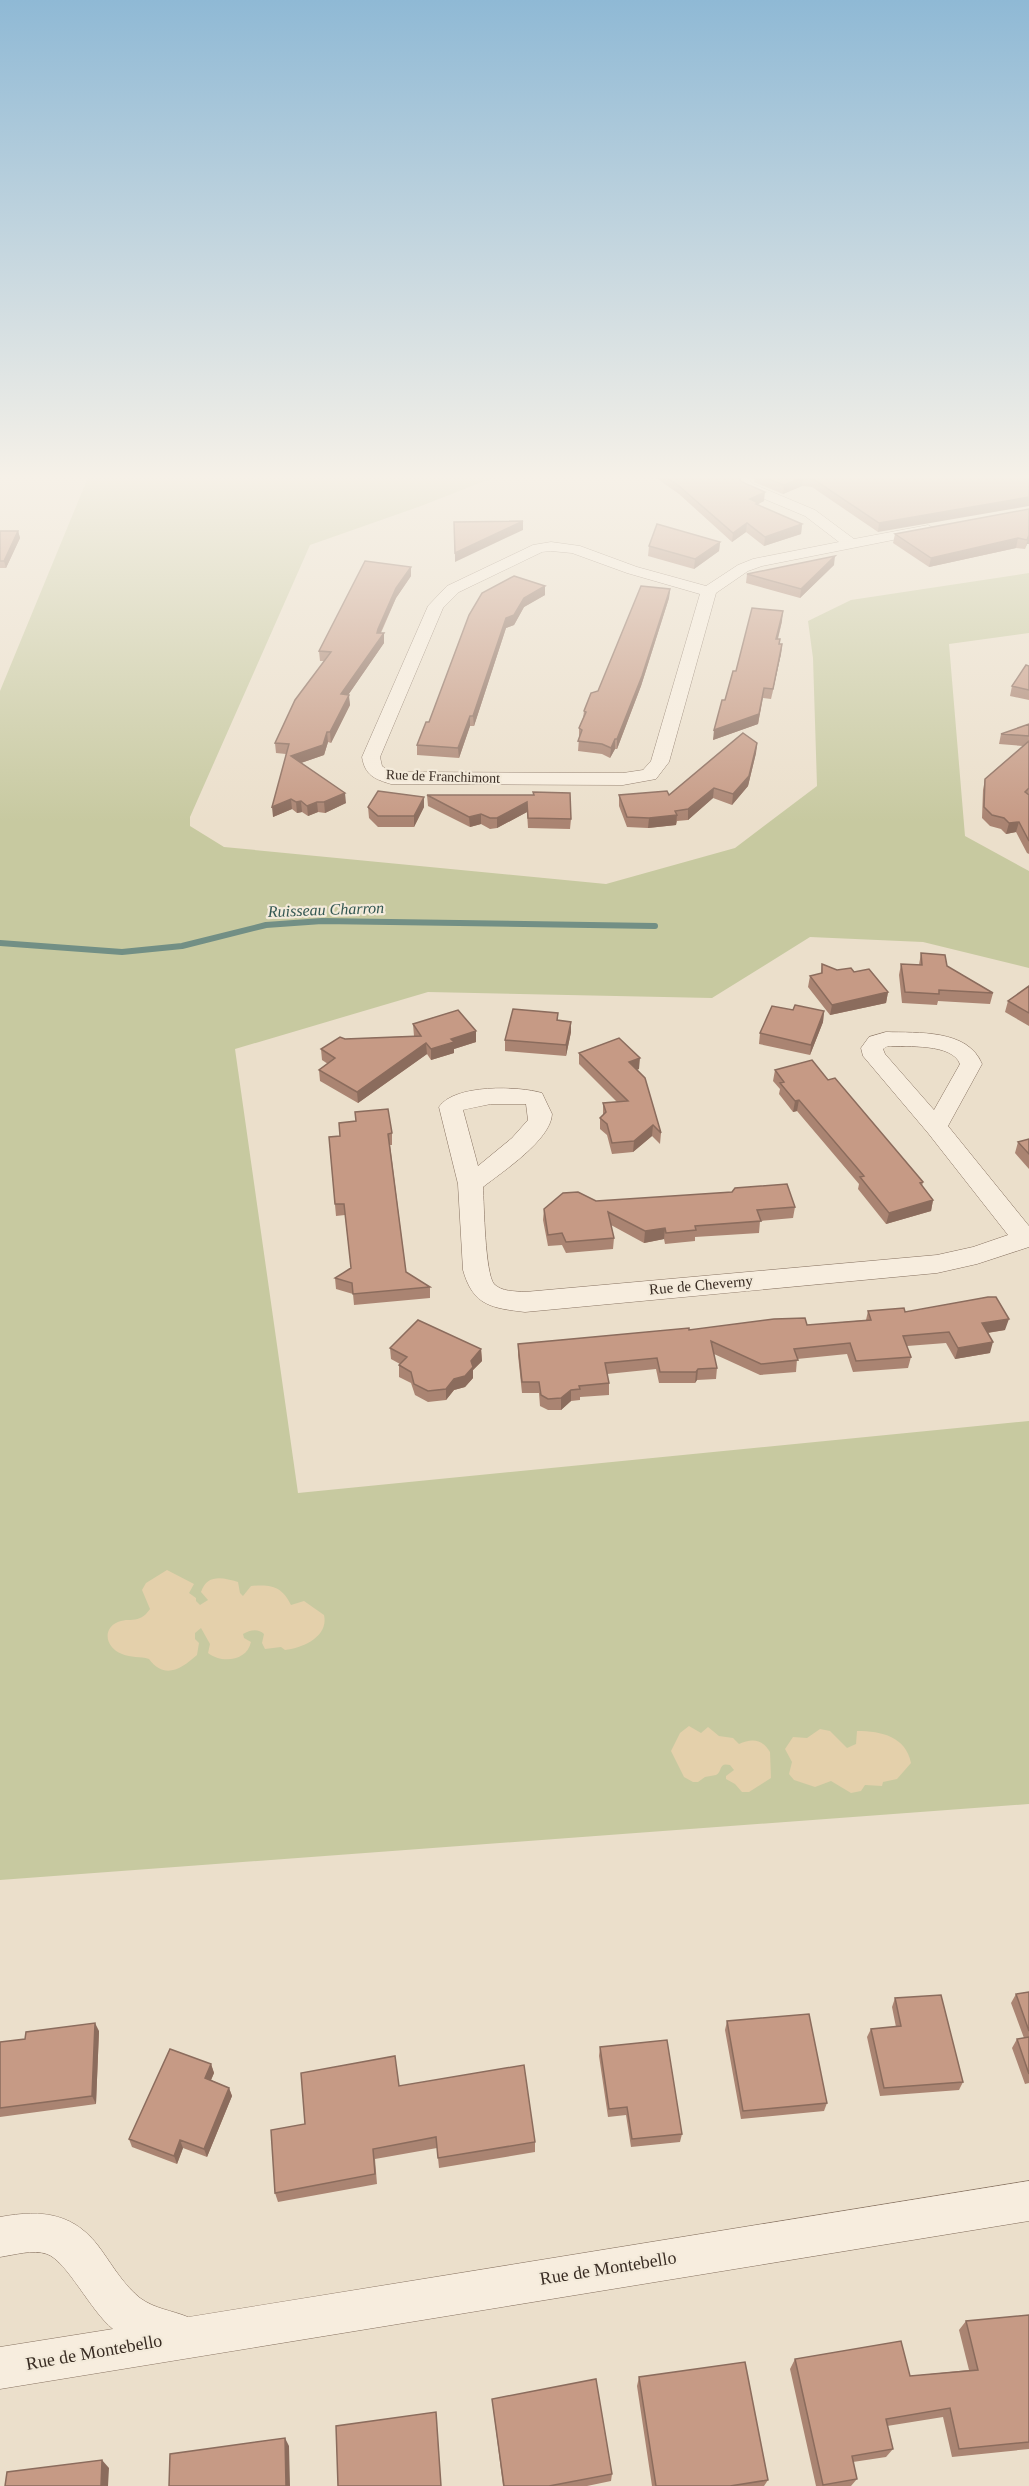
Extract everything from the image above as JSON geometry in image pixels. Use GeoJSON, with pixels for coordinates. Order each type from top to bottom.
{"type":"FeatureCollection","features":[{"type":"Feature","properties":{"kind":"street","name":"Rue de Franchimont"},"geometry":{"type":"LineString","coordinates":[[450,591],[436,606],[371,757],[373,768],[382,776],[391,778],[634,779],[649,775],[660,762],[708,591]]}},
{"type":"Feature","properties":{"kind":"street","name":"Rue de Cheverny"},"geometry":{"type":"LineString","coordinates":[[470,1184],[477,1275],[486,1292],[506,1302],[937,1264],[977,1255],[1027,1238],[936,1127]]}},
{"type":"Feature","properties":{"kind":"street","name":"Rue de Montebello"},"geometry":{"type":"LineString","coordinates":[[0,2368],[1029,2201]]}},
{"type":"Feature","properties":{"kind":"street","name":"Rue de Montebello"},"geometry":{"type":"LineString","coordinates":[[0,2236],[38,2232],[56,2236],[72,2246],[82,2256],[110,2298],[130,2316],[152,2329],[188,2336]]}},
{"type":"Feature","properties":{"kind":"green space"},"geometry":{"type":"Polygon","coordinates":[[[41,591],[290,591],[190,817],[190,826],[224,847],[606,884],[735,848],[817,786],[813,658],[808,621],[851,600],[910,591],[1029,591],[1029,633],[949,644],[965,836],[1029,871],[1029,968],[923,942],[810,937],[712,998],[428,992],[235,1049],[298,1493],[1029,1421],[1029,1804],[0,1880],[0,691],[41,591]]]}},
{"type":"Feature","properties":{"kind":"sand"},"geometry":{"type":"Polygon","coordinates":[[[167,1570],[194,1584],[189,1593],[200,1605],[208,1600],[201,1592],[204,1586],[216,1578],[238,1582],[240,1593],[243,1596],[251,1586],[270,1586],[280,1590],[291,1605],[304,1601],[324,1615],[322,1629],[313,1640],[306,1644],[285,1650],[281,1647],[265,1649],[262,1643],[264,1634],[257,1630],[248,1631],[243,1634],[244,1638],[251,1642],[245,1653],[233,1659],[220,1659],[208,1653],[210,1644],[201,1628],[195,1633],[195,1639],[199,1643],[197,1655],[179,1668],[167,1671],[149,1659],[116,1651],[109,1642],[108,1632],[111,1627],[121,1621],[137,1619],[146,1614],[150,1609],[142,1590],[146,1583],[167,1570]]]}},
{"type":"Feature","properties":{"kind":"sand"},"geometry":{"type":"Polygon","coordinates":[[[689,1726],[701,1733],[708,1727],[719,1736],[733,1738],[739,1744],[752,1740],[764,1744],[770,1752],[771,1778],[749,1792],[742,1792],[726,1779],[726,1776],[734,1770],[730,1765],[722,1766],[716,1775],[705,1777],[698,1782],[684,1777],[671,1751],[680,1733],[689,1726]]]}},
{"type":"Feature","properties":{"kind":"sand"},"geometry":{"type":"Polygon","coordinates":[[[820,1729],[830,1731],[847,1748],[856,1744],[857,1731],[884,1734],[892,1737],[904,1747],[911,1763],[897,1779],[883,1782],[882,1786],[865,1785],[861,1791],[851,1793],[831,1781],[815,1787],[794,1780],[789,1774],[792,1762],[785,1749],[793,1737],[807,1738],[820,1729]]]}},
{"type":"Feature","properties":{"kind":"building"},"geometry":{"type":"Polygon","coordinates":[[[350,591],[395,591],[377,633],[384,633],[341,694],[349,695],[330,732],[327,732],[323,745],[291,756],[345,793],[307,806],[301,801],[296,802],[291,799],[272,807],[289,744],[275,743],[295,700],[331,652],[319,651],[350,591]]]}},
{"type":"Feature","properties":{"kind":"building"},"geometry":{"type":"Polygon","coordinates":[[[486,591],[536,591],[524,598],[514,615],[506,618],[473,716],[470,716],[458,748],[417,745],[426,722],[429,722],[469,615],[482,593],[486,591]]]}},
{"type":"Feature","properties":{"kind":"building"},"geometry":{"type":"Polygon","coordinates":[[[639,591],[669,591],[642,676],[617,739],[611,748],[602,744],[578,741],[582,730],[579,728],[591,693],[598,691],[639,591]]]}},
{"type":"Feature","properties":{"kind":"building"},"geometry":{"type":"Polygon","coordinates":[[[752,608],[783,611],[776,639],[780,639],[779,644],[782,644],[773,689],[764,688],[759,714],[714,730],[722,700],[725,700],[733,671],[736,671],[752,608]]]}},
{"type":"Feature","properties":{"kind":"building"},"geometry":{"type":"Polygon","coordinates":[[[1026,665],[1029,666],[1029,690],[1012,686],[1026,665]]]}},
{"type":"Feature","properties":{"kind":"building"},"geometry":{"type":"Polygon","coordinates":[[[1029,724],[1029,736],[1001,734],[1029,724]]]}},
{"type":"Feature","properties":{"kind":"building"},"geometry":{"type":"Polygon","coordinates":[[[743,733],[757,743],[749,776],[733,794],[714,788],[688,809],[675,811],[677,815],[649,818],[627,817],[619,795],[667,791],[669,795],[743,733]]]}},
{"type":"Feature","properties":{"kind":"building"},"geometry":{"type":"Polygon","coordinates":[[[1029,741],[1029,788],[1025,792],[1029,795],[1029,841],[1019,822],[1009,823],[1004,818],[992,815],[984,807],[985,779],[1029,741]]]}},
{"type":"Feature","properties":{"kind":"building"},"geometry":{"type":"Polygon","coordinates":[[[378,791],[424,797],[414,816],[378,816],[368,807],[378,791]]]}},
{"type":"Feature","properties":{"kind":"building"},"geometry":{"type":"Polygon","coordinates":[[[533,792],[570,793],[571,819],[528,818],[527,802],[497,818],[481,814],[469,817],[427,795],[534,795],[533,792]]]}},
{"type":"Feature","properties":{"kind":"building"},"geometry":{"type":"Polygon","coordinates":[[[921,953],[945,955],[947,966],[993,993],[939,990],[939,994],[905,992],[901,964],[922,965],[921,953]]]}},
{"type":"Feature","properties":{"kind":"building"},"geometry":{"type":"Polygon","coordinates":[[[822,964],[837,970],[851,968],[854,972],[869,969],[888,992],[832,1005],[810,976],[822,973],[822,964]]]}},
{"type":"Feature","properties":{"kind":"building"},"geometry":{"type":"Polygon","coordinates":[[[1029,986],[1029,1013],[1008,1001],[1029,986]]]}},
{"type":"Feature","properties":{"kind":"building"},"geometry":{"type":"Polygon","coordinates":[[[795,1005],[824,1011],[811,1045],[760,1033],[772,1006],[793,1010],[795,1005]]]}},
{"type":"Feature","properties":{"kind":"building"},"geometry":{"type":"Polygon","coordinates":[[[513,1009],[558,1013],[557,1020],[571,1022],[566,1045],[505,1040],[513,1009]]]}},
{"type":"Feature","properties":{"kind":"building"},"geometry":{"type":"Polygon","coordinates":[[[458,1010],[476,1031],[451,1039],[454,1042],[431,1049],[426,1043],[357,1092],[319,1070],[335,1058],[321,1049],[340,1037],[345,1039],[421,1036],[413,1024],[458,1010]]]}},
{"type":"Feature","properties":{"kind":"building"},"geometry":{"type":"Polygon","coordinates":[[[619,1038],[640,1058],[629,1062],[645,1078],[661,1133],[653,1125],[634,1141],[612,1143],[607,1124],[600,1118],[606,1112],[603,1103],[628,1101],[579,1053],[619,1038]]]}},
{"type":"Feature","properties":{"kind":"building"},"geometry":{"type":"Polygon","coordinates":[[[812,1060],[828,1080],[835,1078],[923,1182],[920,1183],[933,1200],[889,1213],[860,1177],[864,1176],[799,1100],[795,1101],[780,1083],[784,1082],[775,1070],[812,1060]]]}},
{"type":"Feature","properties":{"kind":"building"},"geometry":{"type":"Polygon","coordinates":[[[388,1109],[392,1133],[388,1134],[406,1272],[430,1287],[353,1294],[352,1283],[335,1278],[351,1268],[344,1204],[335,1204],[329,1137],[340,1136],[339,1123],[356,1121],[355,1112],[388,1109]]]}},
{"type":"Feature","properties":{"kind":"building"},"geometry":{"type":"Polygon","coordinates":[[[1029,1139],[1029,1154],[1018,1142],[1029,1139]]]}},
{"type":"Feature","properties":{"kind":"building"},"geometry":{"type":"Polygon","coordinates":[[[787,1184],[795,1207],[757,1210],[761,1221],[695,1226],[696,1230],[666,1233],[665,1228],[645,1231],[608,1212],[614,1238],[566,1242],[562,1233],[548,1235],[544,1209],[563,1193],[578,1192],[596,1201],[732,1192],[735,1188],[787,1184]]]}},
{"type":"Feature","properties":{"kind":"building"},"geometry":{"type":"Polygon","coordinates":[[[996,1297],[1009,1319],[982,1323],[993,1342],[958,1348],[949,1332],[903,1336],[911,1357],[856,1361],[850,1343],[794,1349],[798,1360],[761,1364],[711,1341],[717,1368],[698,1369],[696,1372],[660,1372],[657,1358],[605,1363],[609,1383],[579,1386],[580,1389],[571,1390],[561,1398],[548,1399],[541,1395],[539,1382],[522,1382],[518,1344],[689,1328],[689,1330],[774,1319],[805,1318],[807,1325],[871,1320],[868,1311],[904,1308],[905,1312],[996,1297]]]}},
{"type":"Feature","properties":{"kind":"building"},"geometry":{"type":"Polygon","coordinates":[[[418,1320],[481,1349],[471,1361],[473,1367],[465,1376],[454,1379],[446,1389],[428,1391],[414,1384],[411,1372],[399,1365],[407,1357],[390,1348],[418,1320]]]}},
{"type":"Feature","properties":{"kind":"building"},"geometry":{"type":"Polygon","coordinates":[[[1029,1992],[1029,2031],[1016,1994],[1029,1992]]]}},
{"type":"Feature","properties":{"kind":"building"},"geometry":{"type":"Polygon","coordinates":[[[941,1995],[963,2082],[884,2088],[871,2029],[901,2026],[895,1998],[941,1995]]]}},
{"type":"Feature","properties":{"kind":"building"},"geometry":{"type":"Polygon","coordinates":[[[809,2014],[827,2103],[743,2111],[727,2021],[809,2014]]]}},
{"type":"Feature","properties":{"kind":"building"},"geometry":{"type":"Polygon","coordinates":[[[95,2023],[92,2096],[0,2108],[0,2042],[25,2039],[26,2032],[95,2023]]]}},
{"type":"Feature","properties":{"kind":"building"},"geometry":{"type":"Polygon","coordinates":[[[1029,2037],[1029,2074],[1017,2039],[1029,2037]]]}},
{"type":"Feature","properties":{"kind":"building"},"geometry":{"type":"Polygon","coordinates":[[[667,2040],[682,2134],[632,2139],[627,2107],[609,2109],[600,2047],[667,2040]]]}},
{"type":"Feature","properties":{"kind":"building"},"geometry":{"type":"Polygon","coordinates":[[[170,2049],[211,2064],[205,2078],[229,2088],[204,2149],[180,2140],[174,2156],[129,2139],[170,2049]]]}},
{"type":"Feature","properties":{"kind":"building"},"geometry":{"type":"Polygon","coordinates":[[[395,2056],[399,2086],[524,2065],[535,2142],[438,2158],[436,2137],[373,2149],[375,2174],[275,2193],[271,2130],[305,2124],[301,2073],[395,2056]]]}},
{"type":"Feature","properties":{"kind":"building"},"geometry":{"type":"Polygon","coordinates":[[[1029,2315],[1029,2442],[959,2449],[950,2408],[886,2419],[893,2449],[852,2456],[857,2479],[823,2485],[795,2359],[901,2341],[910,2376],[978,2370],[966,2321],[1029,2315]]]}},
{"type":"Feature","properties":{"kind":"building"},"geometry":{"type":"Polygon","coordinates":[[[745,2362],[768,2480],[730,2486],[656,2486],[639,2377],[745,2362]]]}},
{"type":"Feature","properties":{"kind":"building"},"geometry":{"type":"Polygon","coordinates":[[[596,2379],[612,2474],[549,2486],[504,2486],[492,2399],[596,2379]]]}},
{"type":"Feature","properties":{"kind":"building"},"geometry":{"type":"Polygon","coordinates":[[[436,2412],[441,2486],[338,2486],[336,2426],[436,2412]]]}},
{"type":"Feature","properties":{"kind":"building"},"geometry":{"type":"Polygon","coordinates":[[[285,2438],[286,2486],[169,2486],[170,2454],[285,2438]]]}},
{"type":"Feature","properties":{"kind":"building"},"geometry":{"type":"Polygon","coordinates":[[[102,2460],[101,2486],[5,2486],[7,2472],[102,2460]]]}},
{"type":"Feature","properties":{"kind":"waterway","name":"Ruisseau Charron"},"geometry":{"type":"LineString","coordinates":[[0,943],[122,952],[182,946],[266,925],[322,921],[655,926]]}}]}
